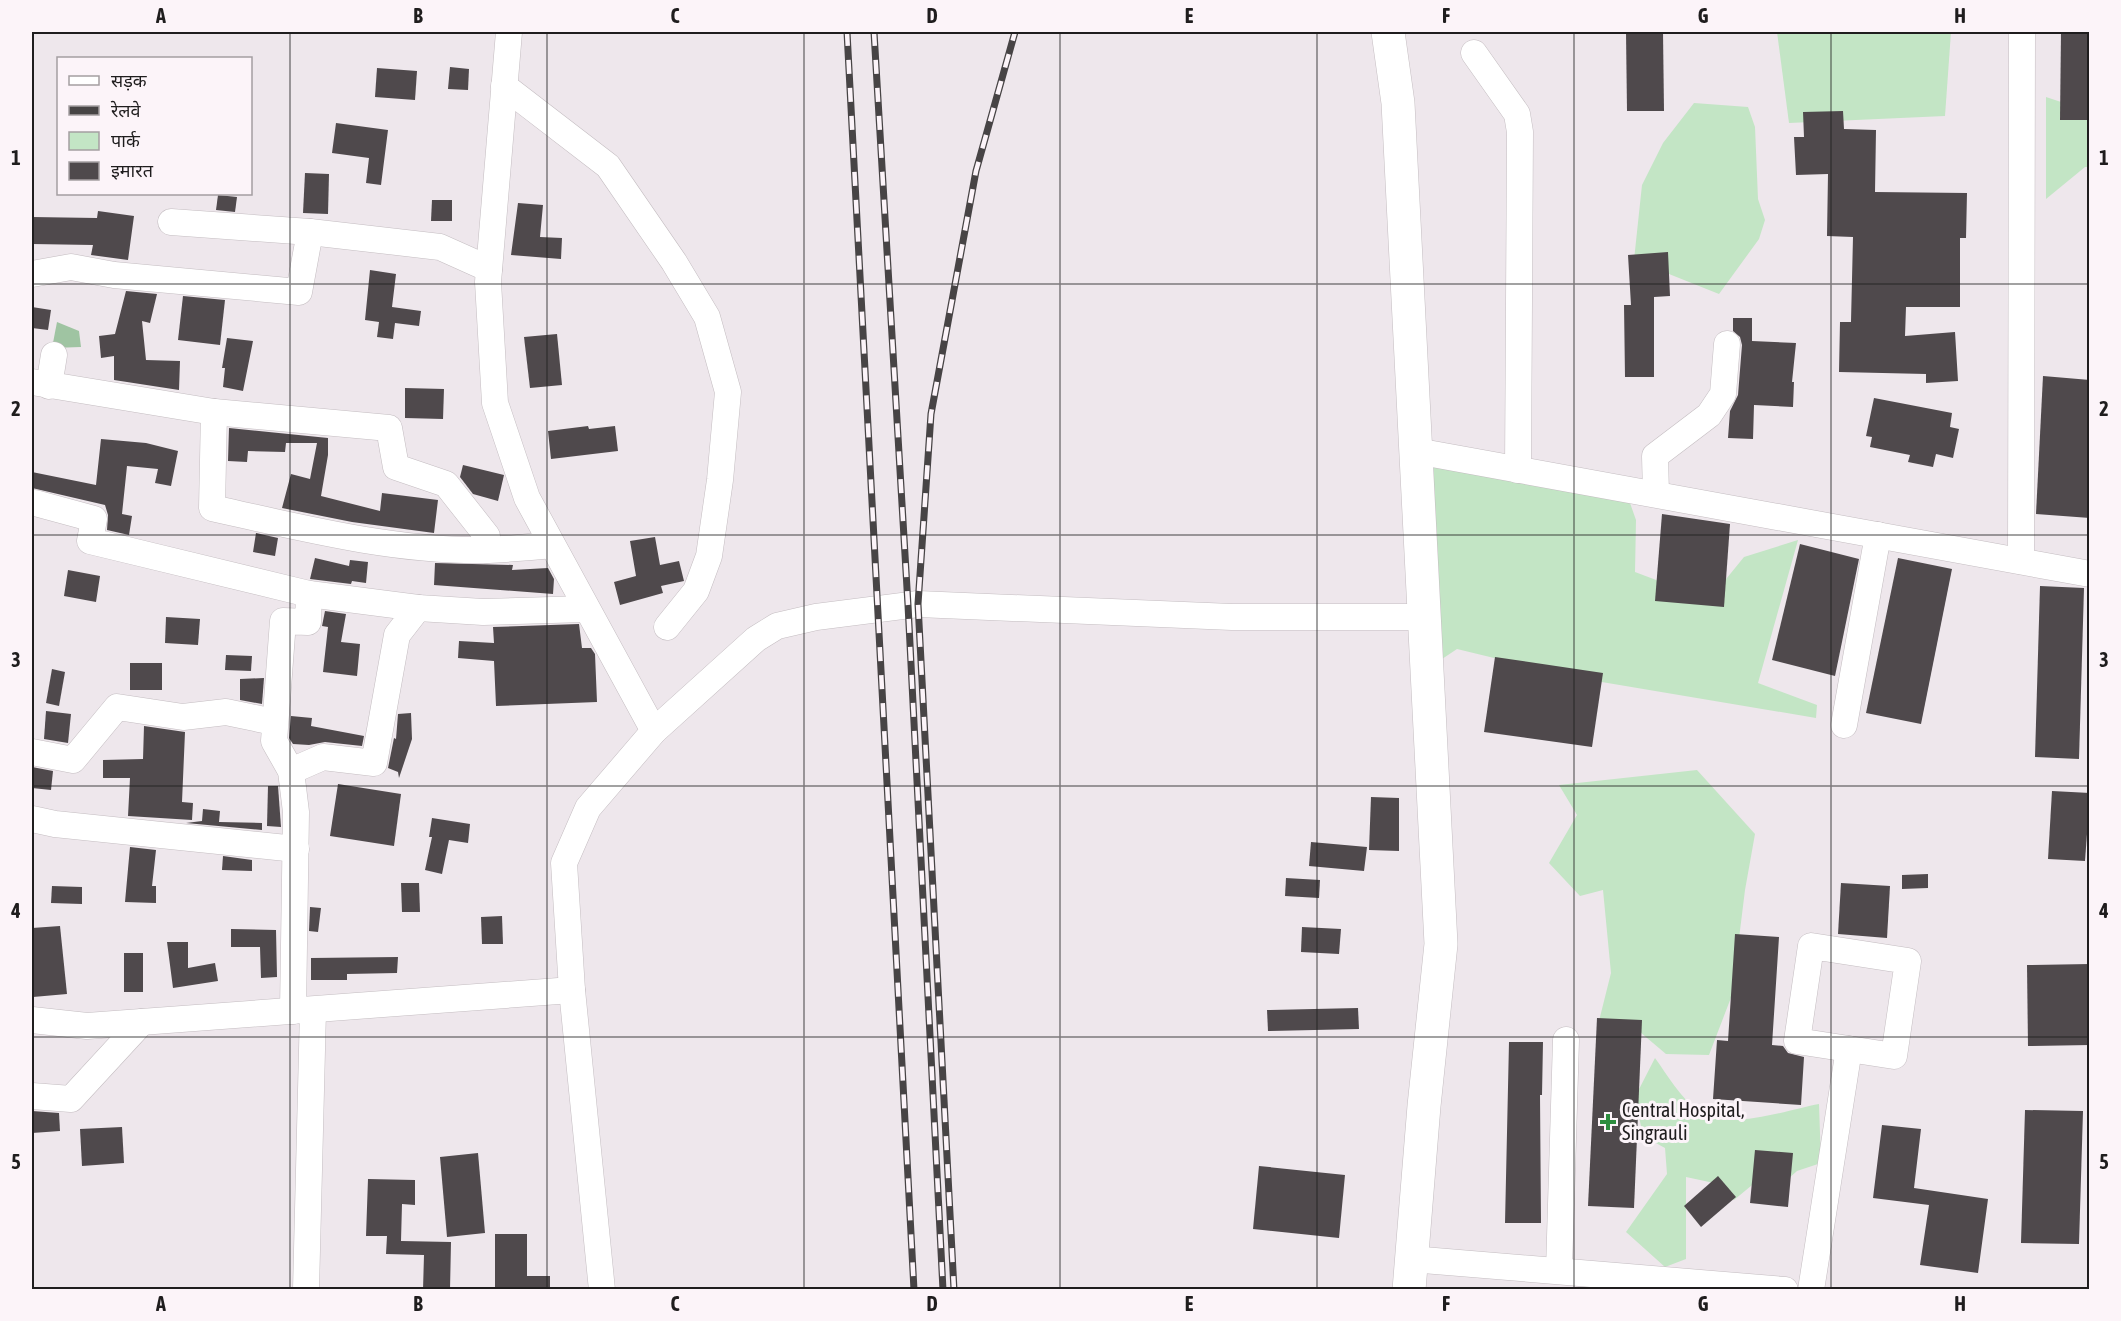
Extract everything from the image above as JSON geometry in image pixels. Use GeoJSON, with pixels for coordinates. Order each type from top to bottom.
{"type":"FeatureCollection","features":[{"type":"Feature","properties":{"kind":"main road"},"geometry":{"type":"LineString","coordinates":[[1388,32],[1398,103],[1441,944],[1410,1274]]}},
{"type":"Feature","properties":{"kind":"street"},"geometry":{"type":"LineString","coordinates":[[509,32],[489,269],[495,403],[527,498],[654,731]]}},
{"type":"Feature","properties":{"kind":"street"},"geometry":{"type":"LineString","coordinates":[[2021,561],[2022,32]]}},
{"type":"Feature","properties":{"kind":"street"},"geometry":{"type":"LineString","coordinates":[[1474,53],[1517,114],[1521,132],[1518,470]]}},
{"type":"Feature","properties":{"kind":"street"},"geometry":{"type":"LineString","coordinates":[[504,86],[608,166],[674,262],[707,317],[728,392],[720,480],[709,556],[696,591],[667,627]]}},
{"type":"Feature","properties":{"kind":"street"},"geometry":{"type":"LineString","coordinates":[[171,222],[310,232],[440,247],[489,269]]}},
{"type":"Feature","properties":{"kind":"street"},"geometry":{"type":"LineString","coordinates":[[32,274],[71,267],[114,275],[299,292],[310,232]]}},
{"type":"Feature","properties":{"kind":"street"},"geometry":{"type":"LineString","coordinates":[[1656,494],[1655,456],[1709,415],[1723,394],[1727,344]]}},
{"type":"Feature","properties":{"kind":"street"},"geometry":{"type":"LineString","coordinates":[[54,355],[40,384],[214,412],[389,428],[396,467],[446,484],[487,536],[487,550]]}},
{"type":"Feature","properties":{"kind":"street"},"geometry":{"type":"LineString","coordinates":[[214,412],[212,508],[296,527],[402,544],[487,550],[552,545]]}},
{"type":"Feature","properties":{"kind":"street"},"geometry":{"type":"LineString","coordinates":[[1416,452],[2090,574]]}},
{"type":"Feature","properties":{"kind":"street"},"geometry":{"type":"LineString","coordinates":[[35,503],[94,519],[90,542],[309,594],[418,608],[483,612],[586,609]]}},
{"type":"Feature","properties":{"kind":"street"},"geometry":{"type":"LineString","coordinates":[[1844,725],[1878,534]]}},
{"type":"Feature","properties":{"kind":"street"},"geometry":{"type":"LineString","coordinates":[[306,1290],[303,1010],[296,849],[291,771],[274,741],[283,621],[308,622],[309,594]]}},
{"type":"Feature","properties":{"kind":"street"},"geometry":{"type":"LineString","coordinates":[[602,1290],[572,990],[564,863],[588,808],[654,731],[756,639],[777,626],[816,617],[918,604],[1232,617],[1424,617]]}},
{"type":"Feature","properties":{"kind":"street"},"geometry":{"type":"LineString","coordinates":[[291,771],[323,757],[374,763],[397,636],[418,608]]}},
{"type":"Feature","properties":{"kind":"street"},"geometry":{"type":"LineString","coordinates":[[32,752],[73,760],[117,707],[183,717],[226,712],[268,721]]}},
{"type":"Feature","properties":{"kind":"street"},"geometry":{"type":"LineString","coordinates":[[32,819],[56,825],[296,849]]}},
{"type":"Feature","properties":{"kind":"street"},"geometry":{"type":"LineString","coordinates":[[1811,946],[1908,961],[1894,1056],[1849,1049],[1797,1041],[1811,946]]}},
{"type":"Feature","properties":{"kind":"street"},"geometry":{"type":"LineString","coordinates":[[32,1020],[87,1026],[572,990]]}},
{"type":"Feature","properties":{"kind":"street"},"geometry":{"type":"LineString","coordinates":[[32,1096],[71,1099],[142,1022]]}},
{"type":"Feature","properties":{"kind":"street"},"geometry":{"type":"LineString","coordinates":[[1559,1270],[1566,1040]]}},
{"type":"Feature","properties":{"kind":"street"},"geometry":{"type":"LineString","coordinates":[[1811,1290],[1849,1049]]}},
{"type":"Feature","properties":{"kind":"street"},"geometry":{"type":"LineString","coordinates":[[1410,1274],[1559,1270],[1785,1290]]}},
{"type":"Feature","properties":{"kind":"green space"},"geometry":{"type":"Polygon","coordinates":[[[1777,32],[1951,32],[1945,116],[1789,123],[1777,32]]]}},
{"type":"Feature","properties":{"kind":"green space"},"geometry":{"type":"Polygon","coordinates":[[[2046,97],[2067,104],[2090,103],[2089,167],[2085,167],[2046,199],[2046,97]]]}},
{"type":"Feature","properties":{"kind":"green space"},"geometry":{"type":"Polygon","coordinates":[[[1694,103],[1748,107],[1755,127],[1758,199],[1765,220],[1759,239],[1719,294],[1634,260],[1642,185],[1663,143],[1694,103]]]}},
{"type":"Feature","properties":{"kind":"green space"},"geometry":{"type":"Polygon","coordinates":[[[1429,466],[1630,503],[1636,520],[1635,572],[1709,600],[1744,557],[1798,540],[1758,683],[1817,705],[1816,718],[1572,677],[1457,649],[1439,661],[1429,466]]]}},
{"type":"Feature","properties":{"kind":"green space"},"geometry":{"type":"Polygon","coordinates":[[[1697,770],[1755,834],[1745,890],[1732,995],[1709,1055],[1666,1054],[1640,1032],[1597,1029],[1611,973],[1603,890],[1580,896],[1549,863],[1577,815],[1559,785],[1697,770]]]}},
{"type":"Feature","properties":{"kind":"green space"},"geometry":{"type":"Polygon","coordinates":[[[1655,1058],[1686,1099],[1698,1111],[1710,1117],[1724,1120],[1757,1118],[1819,1104],[1821,1163],[1797,1171],[1767,1198],[1763,1176],[1734,1200],[1714,1183],[1686,1177],[1686,1259],[1665,1267],[1626,1232],[1667,1174],[1665,1148],[1643,1136],[1635,1097],[1655,1058]]]}},
{"type":"Feature","properties":{"kind":"shaded area"},"geometry":{"type":"Polygon","coordinates":[[[57,322],[79,331],[81,347],[52,348],[57,322]]]}},
{"type":"Feature","properties":{"kind":"building"},"geometry":{"type":"Polygon","coordinates":[[[1626,32],[1663,32],[1664,111],[1627,111],[1626,32]]]}},
{"type":"Feature","properties":{"kind":"building"},"geometry":{"type":"Polygon","coordinates":[[[2061,32],[2090,32],[2090,120],[2060,120],[2061,32]]]}},
{"type":"Feature","properties":{"kind":"building"},"geometry":{"type":"Polygon","coordinates":[[[450,67],[469,69],[468,90],[448,89],[450,67]]]}},
{"type":"Feature","properties":{"kind":"building"},"geometry":{"type":"Polygon","coordinates":[[[377,68],[417,71],[415,100],[375,97],[377,68]]]}},
{"type":"Feature","properties":{"kind":"building"},"geometry":{"type":"Polygon","coordinates":[[[1843,111],[1844,129],[1876,130],[1875,192],[1967,193],[1966,238],[1960,238],[1960,307],[1906,307],[1905,336],[1955,332],[1958,381],[1926,383],[1926,374],[1839,372],[1840,322],[1851,322],[1853,237],[1827,236],[1828,174],[1796,175],[1794,137],[1804,137],[1803,112],[1843,111]]]}},
{"type":"Feature","properties":{"kind":"building"},"geometry":{"type":"Polygon","coordinates":[[[336,123],[388,130],[381,185],[366,183],[369,158],[332,153],[336,123]]]}},
{"type":"Feature","properties":{"kind":"building"},"geometry":{"type":"Polygon","coordinates":[[[305,173],[329,174],[328,214],[303,213],[305,173]]]}},
{"type":"Feature","properties":{"kind":"building"},"geometry":{"type":"Polygon","coordinates":[[[218,195],[237,197],[235,212],[216,210],[218,195]]]}},
{"type":"Feature","properties":{"kind":"building"},"geometry":{"type":"Polygon","coordinates":[[[432,200],[452,200],[452,221],[431,221],[432,200]]]}},
{"type":"Feature","properties":{"kind":"building"},"geometry":{"type":"Polygon","coordinates":[[[518,203],[543,205],[540,237],[562,238],[561,259],[511,255],[518,203]]]}},
{"type":"Feature","properties":{"kind":"building"},"geometry":{"type":"Polygon","coordinates":[[[98,211],[134,216],[128,260],[91,255],[93,245],[32,244],[32,217],[97,218],[98,211]]]}},
{"type":"Feature","properties":{"kind":"building"},"geometry":{"type":"Polygon","coordinates":[[[1668,252],[1670,296],[1654,297],[1654,377],[1625,377],[1624,305],[1631,305],[1628,255],[1668,252]]]}},
{"type":"Feature","properties":{"kind":"building"},"geometry":{"type":"Polygon","coordinates":[[[370,270],[396,274],[392,307],[421,311],[419,326],[395,323],[393,339],[377,337],[379,322],[365,320],[370,270]]]}},
{"type":"Feature","properties":{"kind":"building"},"geometry":{"type":"Polygon","coordinates":[[[126,291],[157,294],[150,323],[142,321],[146,360],[180,361],[179,390],[114,380],[114,356],[101,358],[99,336],[115,334],[126,291]]]}},
{"type":"Feature","properties":{"kind":"building"},"geometry":{"type":"Polygon","coordinates":[[[183,296],[225,300],[220,345],[178,340],[183,296]]]}},
{"type":"Feature","properties":{"kind":"building"},"geometry":{"type":"Polygon","coordinates":[[[32,307],[51,310],[48,330],[32,328],[32,307]]]}},
{"type":"Feature","properties":{"kind":"building"},"geometry":{"type":"Polygon","coordinates":[[[1733,318],[1752,318],[1752,341],[1796,343],[1792,382],[1794,382],[1793,407],[1754,405],[1753,439],[1728,438],[1730,411],[1738,395],[1742,345],[1740,337],[1733,331],[1733,318]]]}},
{"type":"Feature","properties":{"kind":"building"},"geometry":{"type":"Polygon","coordinates":[[[557,334],[562,385],[530,388],[524,337],[557,334]]]}},
{"type":"Feature","properties":{"kind":"building"},"geometry":{"type":"Polygon","coordinates":[[[227,338],[253,341],[243,391],[223,387],[225,368],[222,368],[227,338]]]}},
{"type":"Feature","properties":{"kind":"building"},"geometry":{"type":"Polygon","coordinates":[[[2043,376],[2090,380],[2090,518],[2036,514],[2043,376]]]}},
{"type":"Feature","properties":{"kind":"building"},"geometry":{"type":"Polygon","coordinates":[[[405,388],[444,389],[443,419],[405,418],[405,388]]]}},
{"type":"Feature","properties":{"kind":"building"},"geometry":{"type":"Polygon","coordinates":[[[1874,398],[1952,413],[1950,427],[1959,429],[1953,458],[1936,454],[1933,467],[1908,462],[1910,455],[1870,447],[1872,437],[1866,436],[1874,398]]]}},
{"type":"Feature","properties":{"kind":"building"},"geometry":{"type":"Polygon","coordinates":[[[588,426],[589,429],[615,426],[618,451],[551,459],[548,431],[588,426]]]}},
{"type":"Feature","properties":{"kind":"building"},"geometry":{"type":"Polygon","coordinates":[[[229,428],[328,438],[328,455],[321,496],[380,511],[382,493],[438,500],[434,533],[352,522],[282,508],[291,474],[310,479],[317,443],[286,443],[285,452],[248,451],[247,462],[228,461],[229,428]]]}},
{"type":"Feature","properties":{"kind":"building"},"geometry":{"type":"Polygon","coordinates":[[[101,439],[146,443],[178,451],[171,486],[155,483],[158,469],[127,466],[122,514],[132,516],[129,535],[107,530],[108,515],[105,505],[32,488],[32,472],[96,485],[101,439]]]}},
{"type":"Feature","properties":{"kind":"building"},"geometry":{"type":"Polygon","coordinates":[[[463,465],[504,475],[498,501],[473,494],[460,477],[463,465]]]}},
{"type":"Feature","properties":{"kind":"building"},"geometry":{"type":"Polygon","coordinates":[[[1662,514],[1730,524],[1724,607],[1655,601],[1662,514]]]}},
{"type":"Feature","properties":{"kind":"building"},"geometry":{"type":"Polygon","coordinates":[[[256,533],[278,538],[275,556],[253,552],[256,533]]]}},
{"type":"Feature","properties":{"kind":"building"},"geometry":{"type":"Polygon","coordinates":[[[655,537],[660,565],[679,561],[684,581],[661,586],[663,593],[620,605],[614,582],[636,576],[630,541],[655,537]]]}},
{"type":"Feature","properties":{"kind":"building"},"geometry":{"type":"Polygon","coordinates":[[[1800,544],[1859,559],[1835,676],[1772,660],[1800,544]]]}},
{"type":"Feature","properties":{"kind":"building"},"geometry":{"type":"Polygon","coordinates":[[[315,558],[349,566],[350,560],[368,562],[366,583],[352,581],[351,584],[310,579],[315,558]]]}},
{"type":"Feature","properties":{"kind":"building"},"geometry":{"type":"Polygon","coordinates":[[[1898,558],[1952,569],[1921,724],[1866,713],[1898,558]]]}},
{"type":"Feature","properties":{"kind":"building"},"geometry":{"type":"Polygon","coordinates":[[[435,563],[513,565],[512,570],[548,568],[554,579],[553,594],[434,585],[435,563]]]}},
{"type":"Feature","properties":{"kind":"building"},"geometry":{"type":"Polygon","coordinates":[[[68,570],[100,576],[96,602],[64,596],[68,570]]]}},
{"type":"Feature","properties":{"kind":"building"},"geometry":{"type":"Polygon","coordinates":[[[2040,586],[2084,588],[2079,759],[2035,757],[2040,586]]]}},
{"type":"Feature","properties":{"kind":"building"},"geometry":{"type":"Polygon","coordinates":[[[325,611],[346,614],[341,642],[360,644],[357,676],[323,672],[328,627],[322,626],[325,611]]]}},
{"type":"Feature","properties":{"kind":"building"},"geometry":{"type":"Polygon","coordinates":[[[166,617],[200,619],[198,645],[165,643],[166,617]]]}},
{"type":"Feature","properties":{"kind":"building"},"geometry":{"type":"Polygon","coordinates":[[[579,624],[582,648],[591,648],[595,654],[597,702],[496,706],[494,661],[458,658],[459,641],[494,643],[493,627],[579,624]]]}},
{"type":"Feature","properties":{"kind":"building"},"geometry":{"type":"Polygon","coordinates":[[[226,655],[252,656],[251,671],[225,670],[226,655]]]}},
{"type":"Feature","properties":{"kind":"building"},"geometry":{"type":"Polygon","coordinates":[[[1495,657],[1603,673],[1592,747],[1484,732],[1495,657]]]}},
{"type":"Feature","properties":{"kind":"building"},"geometry":{"type":"Polygon","coordinates":[[[130,663],[162,663],[162,690],[130,690],[130,663]]]}},
{"type":"Feature","properties":{"kind":"building"},"geometry":{"type":"Polygon","coordinates":[[[52,669],[65,672],[59,706],[46,703],[52,669]]]}},
{"type":"Feature","properties":{"kind":"building"},"geometry":{"type":"Polygon","coordinates":[[[264,678],[262,704],[240,700],[240,679],[264,678]]]}},
{"type":"Feature","properties":{"kind":"building"},"geometry":{"type":"Polygon","coordinates":[[[46,711],[71,714],[68,743],[44,739],[46,711]]]}},
{"type":"Feature","properties":{"kind":"building"},"geometry":{"type":"Polygon","coordinates":[[[411,713],[412,739],[399,778],[398,772],[388,768],[394,738],[396,739],[398,714],[411,713]]]}},
{"type":"Feature","properties":{"kind":"building"},"geometry":{"type":"Polygon","coordinates":[[[291,716],[312,718],[311,726],[364,736],[362,746],[325,742],[309,745],[293,744],[289,738],[291,716]]]}},
{"type":"Feature","properties":{"kind":"building"},"geometry":{"type":"Polygon","coordinates":[[[144,726],[185,732],[182,802],[193,803],[192,820],[128,816],[130,778],[103,778],[103,760],[143,759],[144,726]]]}},
{"type":"Feature","properties":{"kind":"building"},"geometry":{"type":"Polygon","coordinates":[[[32,767],[53,771],[51,790],[32,788],[32,767]]]}},
{"type":"Feature","properties":{"kind":"building"},"geometry":{"type":"Polygon","coordinates":[[[338,784],[401,794],[394,846],[330,836],[338,784]]]}},
{"type":"Feature","properties":{"kind":"building"},"geometry":{"type":"Polygon","coordinates":[[[268,786],[278,786],[281,827],[267,826],[268,786]]]}},
{"type":"Feature","properties":{"kind":"building"},"geometry":{"type":"Polygon","coordinates":[[[2052,791],[2090,793],[2085,861],[2048,859],[2052,791]]]}},
{"type":"Feature","properties":{"kind":"building"},"geometry":{"type":"Polygon","coordinates":[[[1371,797],[1399,798],[1399,851],[1369,850],[1371,797]]]}},
{"type":"Feature","properties":{"kind":"building"},"geometry":{"type":"Polygon","coordinates":[[[203,809],[220,811],[219,822],[262,823],[262,830],[186,823],[202,821],[203,809]]]}},
{"type":"Feature","properties":{"kind":"building"},"geometry":{"type":"Polygon","coordinates":[[[432,818],[470,824],[468,843],[449,840],[442,874],[425,870],[432,837],[429,837],[432,818]]]}},
{"type":"Feature","properties":{"kind":"building"},"geometry":{"type":"Polygon","coordinates":[[[1311,842],[1367,847],[1364,871],[1309,866],[1311,842]]]}},
{"type":"Feature","properties":{"kind":"building"},"geometry":{"type":"Polygon","coordinates":[[[130,847],[156,850],[152,886],[156,886],[156,903],[125,902],[130,847]]]}},
{"type":"Feature","properties":{"kind":"building"},"geometry":{"type":"Polygon","coordinates":[[[223,856],[252,860],[252,871],[222,870],[223,856]]]}},
{"type":"Feature","properties":{"kind":"building"},"geometry":{"type":"Polygon","coordinates":[[[1928,874],[1928,888],[1902,889],[1902,875],[1928,874]]]}},
{"type":"Feature","properties":{"kind":"building"},"geometry":{"type":"Polygon","coordinates":[[[1286,878],[1320,880],[1319,898],[1285,896],[1286,878]]]}},
{"type":"Feature","properties":{"kind":"building"},"geometry":{"type":"Polygon","coordinates":[[[401,883],[419,883],[420,912],[402,912],[401,883]]]}},
{"type":"Feature","properties":{"kind":"building"},"geometry":{"type":"Polygon","coordinates":[[[1841,883],[1890,886],[1887,938],[1838,934],[1841,883]]]}},
{"type":"Feature","properties":{"kind":"building"},"geometry":{"type":"Polygon","coordinates":[[[52,886],[82,887],[82,904],[51,903],[52,886]]]}},
{"type":"Feature","properties":{"kind":"building"},"geometry":{"type":"Polygon","coordinates":[[[310,907],[321,908],[318,932],[309,931],[310,907]]]}},
{"type":"Feature","properties":{"kind":"building"},"geometry":{"type":"Polygon","coordinates":[[[502,916],[503,944],[482,944],[481,917],[502,916]]]}},
{"type":"Feature","properties":{"kind":"building"},"geometry":{"type":"Polygon","coordinates":[[[60,926],[67,994],[33,997],[32,928],[60,926]]]}},
{"type":"Feature","properties":{"kind":"building"},"geometry":{"type":"Polygon","coordinates":[[[1302,927],[1341,929],[1339,954],[1301,952],[1302,927]]]}},
{"type":"Feature","properties":{"kind":"building"},"geometry":{"type":"Polygon","coordinates":[[[231,929],[276,930],[277,977],[261,978],[260,947],[231,947],[231,929]]]}},
{"type":"Feature","properties":{"kind":"building"},"geometry":{"type":"Polygon","coordinates":[[[1735,934],[1779,937],[1772,1045],[1783,1046],[1788,1053],[1804,1057],[1801,1105],[1713,1099],[1717,1040],[1728,1041],[1735,934]]]}},
{"type":"Feature","properties":{"kind":"building"},"geometry":{"type":"Polygon","coordinates":[[[167,942],[188,942],[188,968],[215,963],[218,981],[173,988],[167,942]]]}},
{"type":"Feature","properties":{"kind":"building"},"geometry":{"type":"Polygon","coordinates":[[[124,953],[143,953],[143,992],[124,992],[124,953]]]}},
{"type":"Feature","properties":{"kind":"building"},"geometry":{"type":"Polygon","coordinates":[[[398,957],[397,973],[347,974],[347,980],[311,980],[311,958],[398,957]]]}},
{"type":"Feature","properties":{"kind":"building"},"geometry":{"type":"Polygon","coordinates":[[[2090,964],[2090,1045],[2028,1046],[2027,965],[2090,964]]]}},
{"type":"Feature","properties":{"kind":"building"},"geometry":{"type":"Polygon","coordinates":[[[1358,1008],[1359,1029],[1268,1031],[1267,1010],[1358,1008]]]}},
{"type":"Feature","properties":{"kind":"building"},"geometry":{"type":"Polygon","coordinates":[[[1597,1018],[1642,1020],[1634,1208],[1588,1206],[1597,1018]]]}},
{"type":"Feature","properties":{"kind":"building"},"geometry":{"type":"Polygon","coordinates":[[[1509,1042],[1543,1042],[1542,1095],[1540,1095],[1541,1223],[1505,1223],[1509,1042]]]}},
{"type":"Feature","properties":{"kind":"building"},"geometry":{"type":"Polygon","coordinates":[[[2025,1110],[2083,1111],[2079,1244],[2021,1243],[2025,1110]]]}},
{"type":"Feature","properties":{"kind":"building"},"geometry":{"type":"Polygon","coordinates":[[[32,1111],[59,1113],[60,1131],[32,1133],[32,1111]]]}},
{"type":"Feature","properties":{"kind":"building"},"geometry":{"type":"Polygon","coordinates":[[[1882,1125],[1921,1129],[1914,1188],[1988,1199],[1978,1273],[1920,1265],[1929,1205],[1873,1198],[1882,1125]]]}},
{"type":"Feature","properties":{"kind":"building"},"geometry":{"type":"Polygon","coordinates":[[[122,1127],[124,1163],[82,1166],[80,1129],[122,1127]]]}},
{"type":"Feature","properties":{"kind":"building"},"geometry":{"type":"Polygon","coordinates":[[[1755,1150],[1793,1153],[1788,1207],[1750,1203],[1755,1150]]]}},
{"type":"Feature","properties":{"kind":"building"},"geometry":{"type":"Polygon","coordinates":[[[478,1153],[485,1233],[447,1237],[440,1157],[478,1153]]]}},
{"type":"Feature","properties":{"kind":"building"},"geometry":{"type":"Polygon","coordinates":[[[1259,1166],[1345,1175],[1339,1238],[1253,1229],[1259,1166]]]}},
{"type":"Feature","properties":{"kind":"building"},"geometry":{"type":"Polygon","coordinates":[[[1718,1176],[1736,1197],[1701,1227],[1684,1206],[1718,1176]]]}},
{"type":"Feature","properties":{"kind":"building"},"geometry":{"type":"Polygon","coordinates":[[[368,1179],[415,1180],[415,1205],[402,1204],[401,1241],[451,1242],[450,1290],[423,1290],[424,1255],[386,1254],[387,1236],[366,1236],[368,1179]]]}},
{"type":"Feature","properties":{"kind":"building"},"geometry":{"type":"Polygon","coordinates":[[[495,1234],[527,1234],[527,1276],[550,1276],[550,1290],[495,1290],[495,1234]]]}},
{"type":"Feature","properties":{"kind":"railway"},"geometry":{"type":"LineString","coordinates":[[847,32],[914,1290]]}},
{"type":"Feature","properties":{"kind":"railway"},"geometry":{"type":"LineString","coordinates":[[874,32],[908,605],[943,1290]]}},
{"type":"Feature","properties":{"kind":"railway"},"geometry":{"type":"LineString","coordinates":[[954,1290],[918,604],[931,414],[976,171],[1015,32]]}},
{"type":"Feature","properties":{"kind":"place","name":"Central Hospital, Singrauli"},"geometry":{"type":"Point","coordinates":[1608,1122]}}]}
